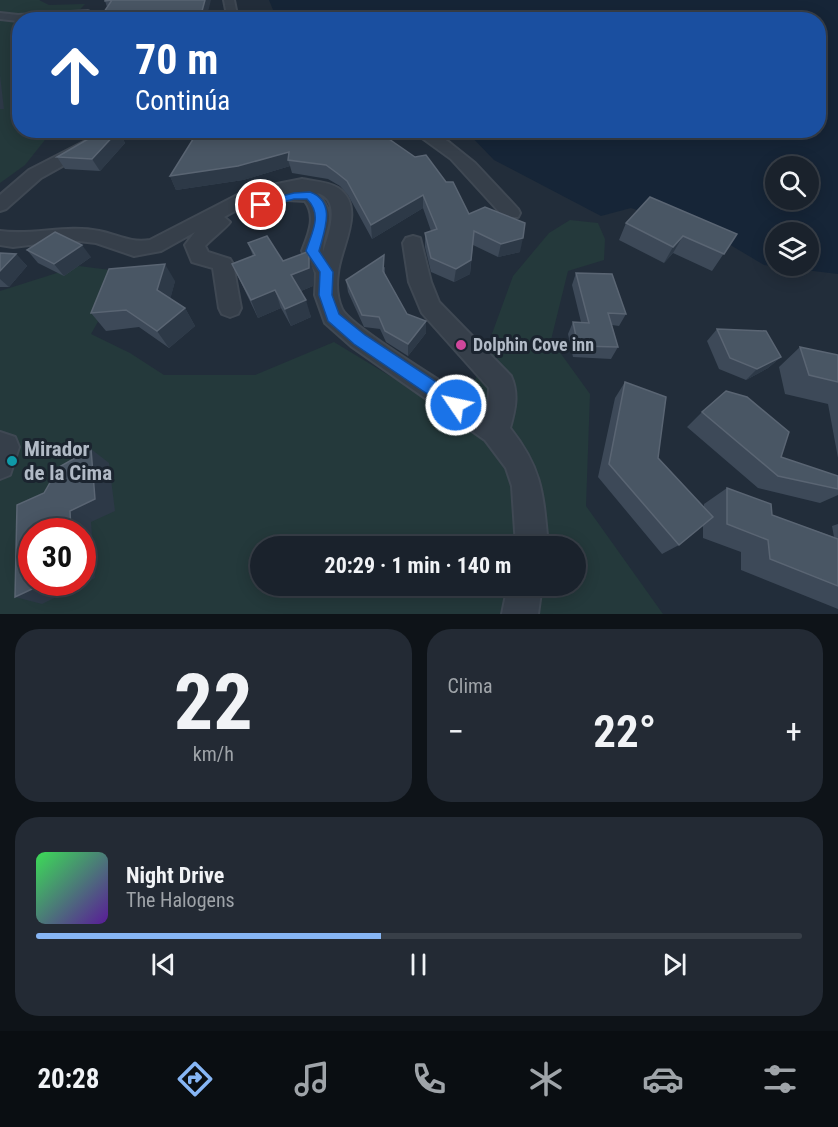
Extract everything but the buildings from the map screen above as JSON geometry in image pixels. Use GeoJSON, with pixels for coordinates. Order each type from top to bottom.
{"type":"FeatureCollection","features":[{"type":"Feature","properties":{"kind":"street"},"geometry":{"type":"LineString","coordinates":[[0,205],[35,174],[105,138]]}},
{"type":"Feature","properties":{"kind":"street"},"geometry":{"type":"LineString","coordinates":[[430,138],[454,154],[484,182],[511,213]]}},
{"type":"Feature","properties":{"kind":"street"},"geometry":{"type":"LineString","coordinates":[[0,238],[13,240],[70,234],[98,237],[134,249],[154,246],[254,194],[302,184],[331,191],[340,202],[341,228],[327,272],[326,295],[333,317],[359,339],[495,431],[517,460],[527,486],[531,536]]}},
{"type":"Feature","properties":{"kind":"street"},"geometry":{"type":"LineString","coordinates":[[230,308],[223,264],[199,256],[195,245],[211,228],[244,209],[294,196],[310,196],[320,205],[322,218],[312,251],[327,272]]}},
{"type":"Feature","properties":{"kind":"street"},"geometry":{"type":"LineString","coordinates":[[412,243],[420,282],[429,307],[502,384],[503,407],[495,431]]}},
{"type":"Feature","properties":{"kind":"street"},"geometry":{"type":"LineString","coordinates":[[0,446],[5,447],[0,465]]}},
{"type":"Feature","properties":{"kind":"street"},"geometry":{"type":"LineString","coordinates":[[520,614],[523,596]]}},
{"type":"Feature","properties":{"kind":"green space"},"geometry":{"type":"Polygon","coordinates":[[[0,0],[39,0],[49,5],[85,4],[78,12],[12,12],[12,138],[46,138],[25,165],[0,183],[0,0]]]}},
{"type":"Feature","properties":{"kind":"green space"},"geometry":{"type":"Polygon","coordinates":[[[570,220],[598,223],[605,239],[604,260],[568,271],[551,340],[590,394],[586,506],[663,614],[0,614],[0,291],[79,266],[126,272],[91,334],[130,353],[164,375],[255,375],[334,342],[461,419],[513,276],[549,233],[570,220]]]}},
{"type":"Feature","properties":{"kind":"water"},"geometry":{"type":"Polygon","coordinates":[[[269,0],[838,0],[838,274],[819,272],[819,222],[765,222],[765,265],[717,237],[631,208],[601,216],[494,160],[473,138],[826,138],[826,12],[274,12],[269,0]]]}},
{"type":"Feature","properties":{"kind":"place","name":"Dolphin Cove inn"},"geometry":{"type":"Point","coordinates":[461,345]}},
{"type":"Feature","properties":{"kind":"place","name":"Mirador de la Cima"},"geometry":{"type":"Point","coordinates":[12,461]}},
{"type":"Feature","properties":{"kind":"route"},"geometry":{"type":"LineString","coordinates":[[261,205],[294,196],[310,196],[320,205],[322,218],[312,251],[327,272],[326,295],[333,317],[359,339],[456,405]]}}]}
